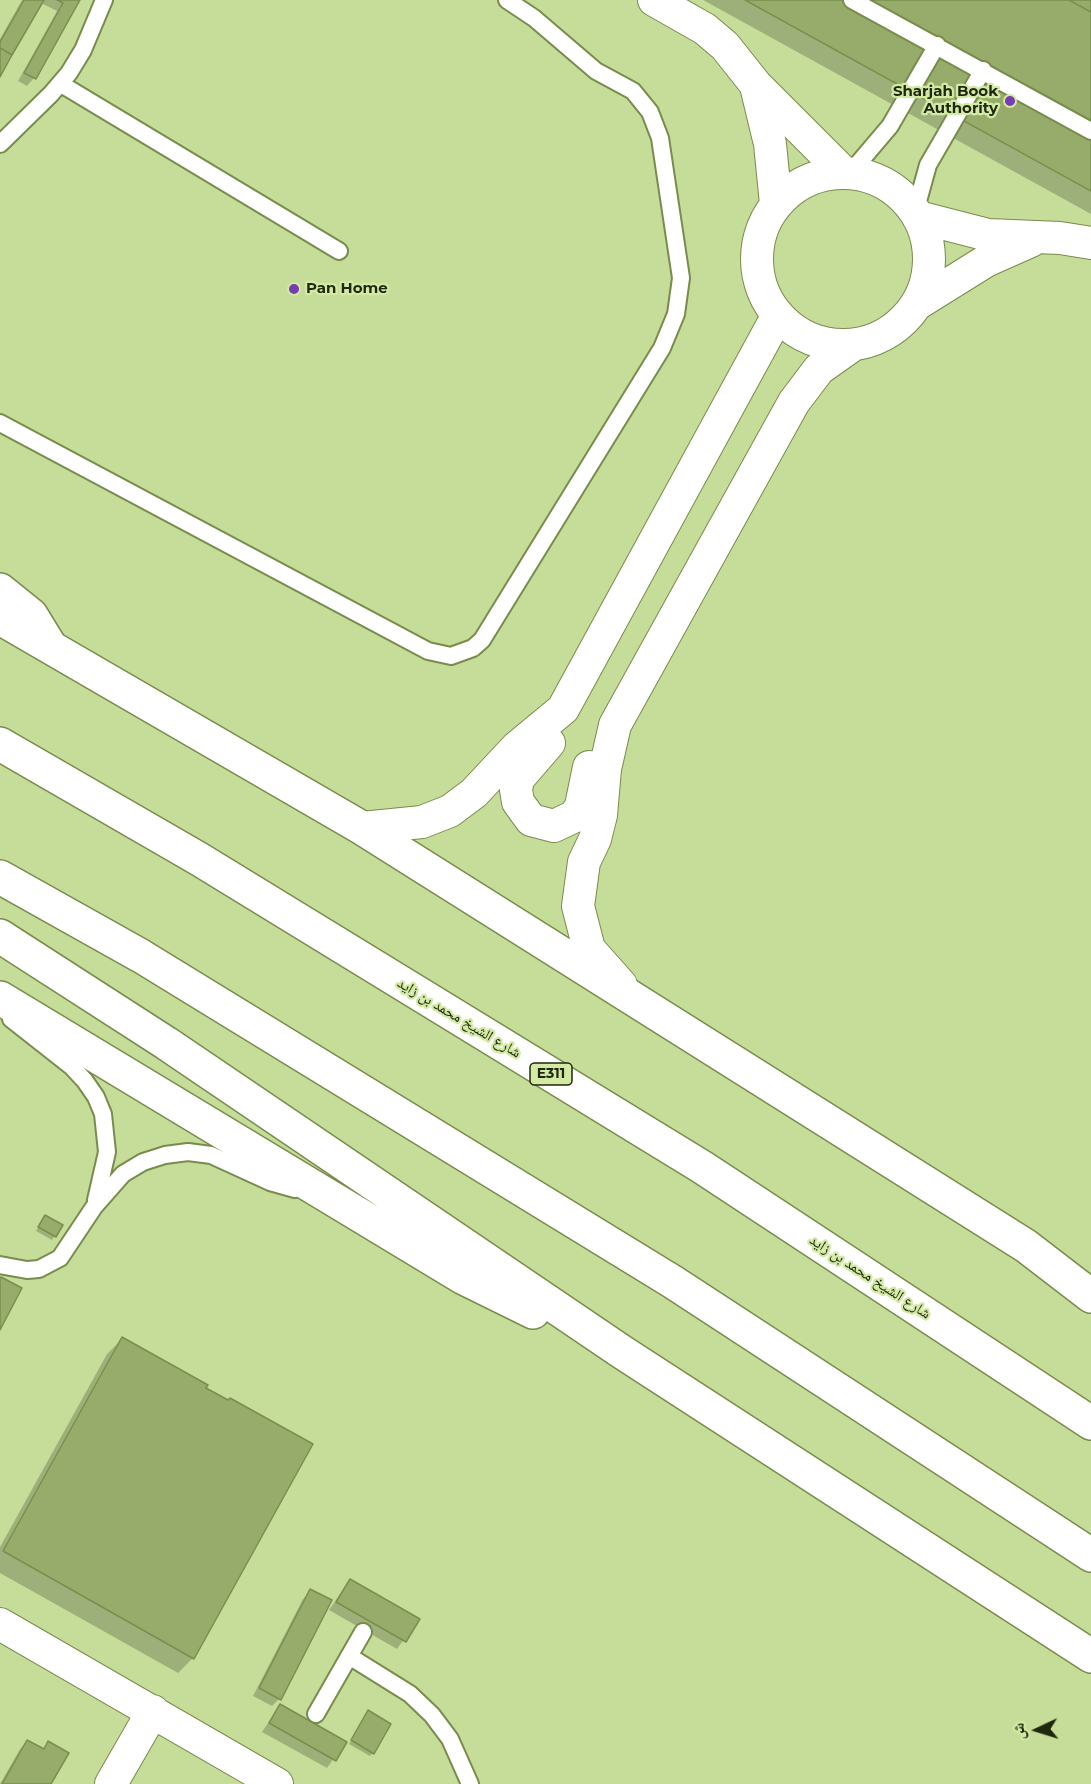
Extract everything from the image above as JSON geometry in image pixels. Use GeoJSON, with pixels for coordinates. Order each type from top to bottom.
{"type":"FeatureCollection","features":[{"type":"Feature","properties":{"kind":"main road"},"geometry":{"type":"LineString","coordinates":[[0,590],[31,615],[50,646]]}},
{"type":"Feature","properties":{"kind":"main road"},"geometry":{"type":"LineString","coordinates":[[0,618],[362,828],[1026,1246],[1091,1281]]}},
{"type":"Feature","properties":{"kind":"main road","name":"شارع الشيخ محمد بن زايد"},"geometry":{"type":"LineString","coordinates":[[0,744],[199,859],[702,1167],[1091,1423]]}},
{"type":"Feature","properties":{"kind":"main road"},"geometry":{"type":"LineString","coordinates":[[0,877],[141,956],[673,1282],[1091,1555]]}},
{"type":"Feature","properties":{"kind":"main road"},"geometry":{"type":"LineString","coordinates":[[0,936],[166,1042],[622,1352],[1091,1656]]}},
{"type":"Feature","properties":{"kind":"main road"},"geometry":{"type":"LineString","coordinates":[[0,998],[464,1278],[622,1352]]}},
{"type":"Feature","properties":{"kind":"main road"},"geometry":{"type":"LineString","coordinates":[[1026,1246],[1091,1296]]}},
{"type":"Feature","properties":{"kind":"street"},"geometry":{"type":"LineString","coordinates":[[654,0],[712,35],[742,64],[756,85],[847,172]]}},
{"type":"Feature","properties":{"kind":"street"},"geometry":{"type":"LineString","coordinates":[[756,85],[770,144],[777,204]]}},
{"type":"Feature","properties":{"kind":"street"},"geometry":{"type":"LineString","coordinates":[[847,172],[876,179],[891,188],[917,214],[927,238],[929,261],[926,283],[916,304],[900,324],[878,338],[853,345],[832,344],[812,339],[794,329],[778,315],[763,287],[759,272],[758,248],[765,225],[777,204],[790,191],[806,181],[825,174],[847,172]]}},
{"type":"Feature","properties":{"kind":"street"},"geometry":{"type":"LineString","coordinates":[[917,214],[988,235],[1036,239],[1060,238],[1091,243]]}},
{"type":"Feature","properties":{"kind":"street"},"geometry":{"type":"LineString","coordinates":[[916,304],[986,261],[1036,239]]}},
{"type":"Feature","properties":{"kind":"street"},"geometry":{"type":"LineString","coordinates":[[778,315],[563,709],[555,735],[524,769],[516,790],[523,812],[531,820],[542,825],[554,826],[574,816],[581,806],[592,759],[615,725],[794,402],[819,369],[853,345]]}},
{"type":"Feature","properties":{"kind":"street"},"geometry":{"type":"LineString","coordinates":[[362,828],[422,822],[450,811],[474,793],[517,747],[563,709]]}},
{"type":"Feature","properties":{"kind":"street"},"geometry":{"type":"LineString","coordinates":[[615,725],[605,769],[601,815],[595,839],[584,862],[578,906],[589,949],[600,965],[639,1003]]}},
{"type":"Feature","properties":{"kind":"street"},"geometry":{"type":"LineString","coordinates":[[0,1624],[277,1784]]}},
{"type":"Feature","properties":{"kind":"street"},"geometry":{"type":"LineString","coordinates":[[111,1784],[153,1711]]}},
{"type":"Feature","properties":{"kind":"lane"},"geometry":{"type":"LineString","coordinates":[[0,144],[61,84],[83,50],[104,0]]}},
{"type":"Feature","properties":{"kind":"lane"},"geometry":{"type":"LineString","coordinates":[[0,423],[428,651],[451,656],[473,648],[482,640],[662,348],[676,314],[680,287],[679,260],[660,138],[650,112],[633,91],[596,72],[534,18],[507,0]]}},
{"type":"Feature","properties":{"kind":"lane"},"geometry":{"type":"LineString","coordinates":[[852,0],[1091,131]]}},
{"type":"Feature","properties":{"kind":"lane"},"geometry":{"type":"LineString","coordinates":[[847,172],[890,126],[937,45]]}},
{"type":"Feature","properties":{"kind":"lane"},"geometry":{"type":"LineString","coordinates":[[917,214],[928,165],[983,70]]}},
{"type":"Feature","properties":{"kind":"lane"},"geometry":{"type":"LineString","coordinates":[[61,84],[339,251]]}},
{"type":"Feature","properties":{"kind":"lane"},"geometry":{"type":"LineString","coordinates":[[0,1007],[29,1035],[72,1067],[96,1097],[103,1114],[107,1152],[94,1207]]}},
{"type":"Feature","properties":{"kind":"lane"},"geometry":{"type":"LineString","coordinates":[[0,1265],[27,1270],[50,1265],[68,1250],[94,1207],[123,1174],[143,1162],[165,1155],[188,1152],[211,1155],[270,1182],[298,1190],[328,1194]]}},
{"type":"Feature","properties":{"kind":"lane"},"geometry":{"type":"LineString","coordinates":[[316,1714],[363,1632]]}},
{"type":"Feature","properties":{"kind":"lane"},"geometry":{"type":"LineString","coordinates":[[349,1656],[410,1694],[432,1715],[450,1739],[470,1784]]}},
{"type":"Feature","properties":{"kind":"building"},"geometry":{"type":"Polygon","coordinates":[[[24,0],[44,0],[12,55],[0,48],[0,42],[24,0]]]}},
{"type":"Feature","properties":{"kind":"building"},"geometry":{"type":"Polygon","coordinates":[[[57,0],[80,0],[36,79],[24,73],[63,3],[57,0]]]}},
{"type":"Feature","properties":{"kind":"building","name":"Sharjah Book Authority"},"geometry":{"type":"Polygon","coordinates":[[[745,0],[1069,0],[1091,12],[1091,191],[745,0]]]}},
{"type":"Feature","properties":{"kind":"building"},"geometry":{"type":"Polygon","coordinates":[[[1069,0],[1091,0],[1091,12],[1069,0]]]}},
{"type":"Feature","properties":{"kind":"building"},"geometry":{"type":"Polygon","coordinates":[[[0,48],[12,55],[0,77],[0,48]]]}},
{"type":"Feature","properties":{"kind":"building"},"geometry":{"type":"Polygon","coordinates":[[[45,1215],[63,1225],[56,1237],[38,1227],[45,1215]]]}},
{"type":"Feature","properties":{"kind":"building"},"geometry":{"type":"Polygon","coordinates":[[[0,1278],[22,1288],[0,1330],[0,1278]]]}},
{"type":"Feature","properties":{"kind":"building"},"geometry":{"type":"Polygon","coordinates":[[[122,1337],[208,1385],[206,1388],[228,1400],[230,1398],[313,1444],[194,1659],[3,1551],[122,1337]]]}},
{"type":"Feature","properties":{"kind":"building"},"geometry":{"type":"Polygon","coordinates":[[[350,1579],[420,1619],[406,1642],[336,1602],[350,1579]]]}},
{"type":"Feature","properties":{"kind":"building"},"geometry":{"type":"Polygon","coordinates":[[[310,1589],[332,1600],[281,1700],[259,1688],[310,1589]]]}},
{"type":"Feature","properties":{"kind":"building"},"geometry":{"type":"Polygon","coordinates":[[[280,1704],[347,1742],[336,1761],[269,1723],[280,1704]]]}},
{"type":"Feature","properties":{"kind":"building"},"geometry":{"type":"Polygon","coordinates":[[[368,1710],[391,1724],[374,1754],[351,1740],[368,1710]]]}},
{"type":"Feature","properties":{"kind":"building"},"geometry":{"type":"Polygon","coordinates":[[[27,1740],[44,1749],[48,1741],[69,1753],[51,1784],[2,1784],[27,1740]]]}},
{"type":"Feature","properties":{"kind":"place","name":"Sharjah Book Authority"},"geometry":{"type":"Point","coordinates":[1010,101]}},
{"type":"Feature","properties":{"kind":"place","name":"Pan Home"},"geometry":{"type":"Point","coordinates":[294,289]}}]}
